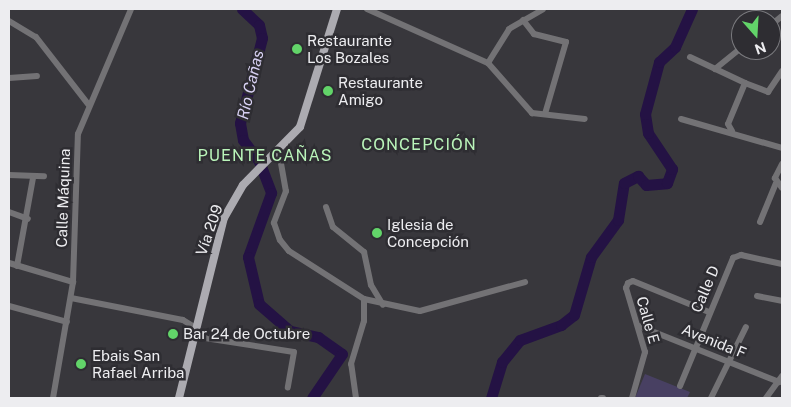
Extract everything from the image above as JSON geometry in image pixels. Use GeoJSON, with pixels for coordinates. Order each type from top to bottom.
{"type":"FeatureCollection","features":[{"type":"Feature","properties":{"kind":"main road","name":"Vía 209"},"geometry":{"type":"LineString","coordinates":[[179,398],[194,327],[224,218],[242,186],[279,152],[300,127],[313,95],[336,9]]}},
{"type":"Feature","properties":{"kind":"street","name":"Calle Máquina"},"geometry":{"type":"LineString","coordinates":[[53,398],[73,282],[78,134],[88,104],[131,9]]}},
{"type":"Feature","properties":{"kind":"street"},"geometry":{"type":"LineString","coordinates":[[367,9],[488,63],[510,84],[524,109],[545,114],[585,119]]}},
{"type":"Feature","properties":{"kind":"street"},"geometry":{"type":"LineString","coordinates":[[488,63],[509,29],[543,9]]}},
{"type":"Feature","properties":{"kind":"street"},"geometry":{"type":"LineString","coordinates":[[523,20],[534,34],[566,42],[545,114]]}},
{"type":"Feature","properties":{"kind":"street"},"geometry":{"type":"LineString","coordinates":[[9,22],[36,37],[88,104]]}},
{"type":"Feature","properties":{"kind":"street"},"geometry":{"type":"LineString","coordinates":[[715,69],[731,56]]}},
{"type":"Feature","properties":{"kind":"street"},"geometry":{"type":"LineString","coordinates":[[690,57],[768,92],[782,71]]}},
{"type":"Feature","properties":{"kind":"street"},"geometry":{"type":"LineString","coordinates":[[9,78],[37,76]]}},
{"type":"Feature","properties":{"kind":"street"},"geometry":{"type":"LineString","coordinates":[[732,131],[728,124],[746,83]]}},
{"type":"Feature","properties":{"kind":"street"},"geometry":{"type":"LineString","coordinates":[[681,119],[732,131],[782,148]]}},
{"type":"Feature","properties":{"kind":"street"},"geometry":{"type":"LineString","coordinates":[[279,152],[286,191],[274,223],[280,240],[289,251],[364,299],[384,305],[420,311],[525,282]]}},
{"type":"Feature","properties":{"kind":"street"},"geometry":{"type":"LineString","coordinates":[[760,222],[782,164]]}},
{"type":"Feature","properties":{"kind":"street"},"geometry":{"type":"LineString","coordinates":[[9,175],[33,178],[44,176]]}},
{"type":"Feature","properties":{"kind":"street"},"geometry":{"type":"LineString","coordinates":[[17,266],[28,219],[33,178]]}},
{"type":"Feature","properties":{"kind":"street"},"geometry":{"type":"LineString","coordinates":[[776,183],[782,188]]}},
{"type":"Feature","properties":{"kind":"street"},"geometry":{"type":"LineString","coordinates":[[326,206],[333,227],[364,252],[371,285],[384,305]]}},
{"type":"Feature","properties":{"kind":"street"},"geometry":{"type":"LineString","coordinates":[[9,212],[28,219]]}},
{"type":"Feature","properties":{"kind":"street","name":"Calle D"},"geometry":{"type":"LineString","coordinates":[[680,386],[709,312],[733,258],[741,255],[782,264]]}},
{"type":"Feature","properties":{"kind":"street"},"geometry":{"type":"LineString","coordinates":[[9,263],[73,282]]}},
{"type":"Feature","properties":{"kind":"street","name":"Calle E"},"geometry":{"type":"LineString","coordinates":[[632,398],[643,368],[639,326],[626,288],[633,281],[709,312]]}},
{"type":"Feature","properties":{"kind":"street"},"geometry":{"type":"LineString","coordinates":[[757,296],[782,301]]}},
{"type":"Feature","properties":{"kind":"street"},"geometry":{"type":"LineString","coordinates":[[71,298],[183,320],[194,327]]}},
{"type":"Feature","properties":{"kind":"street"},"geometry":{"type":"LineString","coordinates":[[356,398],[351,364],[364,321],[364,299]]}},
{"type":"Feature","properties":{"kind":"street"},"geometry":{"type":"LineString","coordinates":[[9,306],[66,322]]}},
{"type":"Feature","properties":{"kind":"street","name":"Avenida F"},"geometry":{"type":"LineString","coordinates":[[639,326],[780,379]]}},
{"type":"Feature","properties":{"kind":"street"},"geometry":{"type":"LineString","coordinates":[[712,398],[746,328]]}},
{"type":"Feature","properties":{"kind":"street"},"geometry":{"type":"LineString","coordinates":[[192,336],[294,352],[288,387]]}},
{"type":"Feature","properties":{"kind":"street"},"geometry":{"type":"LineString","coordinates":[[766,398],[780,379]]}},
{"type":"Feature","properties":{"kind":"shaded area"},"geometry":{"type":"Polygon","coordinates":[[[645,374],[690,392],[687,398],[635,398],[645,374]]]}},
{"type":"Feature","properties":{"kind":"waterway","name":"Río Cañas"},"geometry":{"type":"LineString","coordinates":[[242,9],[259,25],[262,38],[240,123],[243,140],[259,161],[271,193],[248,257],[259,304],[290,331],[318,337],[342,354],[312,398]]}},
{"type":"Feature","properties":{"kind":"waterway"},"geometry":{"type":"LineString","coordinates":[[491,398],[502,362],[520,340],[561,325],[574,315],[591,257],[618,220],[624,183],[638,176],[646,185],[667,183],[672,169],[648,133],[645,114],[659,62],[675,47],[692,9]]}},
{"type":"Feature","properties":{"kind":"place","name":"Restaurante Los Bozales"},"geometry":{"type":"Point","coordinates":[297,49]}},
{"type":"Feature","properties":{"kind":"place","name":"Restaurante Amigo"},"geometry":{"type":"Point","coordinates":[328,91]}},
{"type":"Feature","properties":{"kind":"place","name":"Iglesia de Concepción"},"geometry":{"type":"Point","coordinates":[377,233]}},
{"type":"Feature","properties":{"kind":"place","name":"Bar 24 de Octubre"},"geometry":{"type":"Point","coordinates":[173,334]}},
{"type":"Feature","properties":{"kind":"place","name":"Ebais San Rafael Arriba"},"geometry":{"type":"Point","coordinates":[81,364]}},
{"type":"Feature","properties":{"kind":"district","name":"CONCEPCIÓN"},"geometry":{"type":"Point","coordinates":[419,145]}},
{"type":"Feature","properties":{"kind":"district","name":"PUENTE CAÑAS"},"geometry":{"type":"Point","coordinates":[265,156]}}]}
